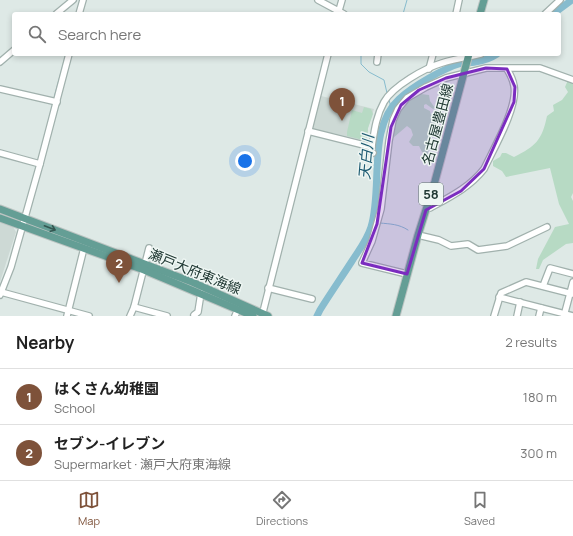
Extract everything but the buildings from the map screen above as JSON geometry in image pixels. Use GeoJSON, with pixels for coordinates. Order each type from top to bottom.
{"type":"FeatureCollection","features":[{"type":"Feature","properties":{"kind":"main road"},"geometry":{"type":"LineString","coordinates":[[481,12],[484,0]]}},
{"type":"Feature","properties":{"kind":"main road","name":"名古屋豊田線"},"geometry":{"type":"LineString","coordinates":[[396,316],[469,56]]}},
{"type":"Feature","properties":{"kind":"main road","name":"瀬戸大府東海線"},"geometry":{"type":"LineString","coordinates":[[0,209],[23,222],[84,248],[192,282],[264,315]]}},
{"type":"Feature","properties":{"kind":"main road","name":"瀬戸大府東海線"},"geometry":{"type":"LineString","coordinates":[[0,218],[23,222],[145,267],[201,293],[236,313],[253,316]]}},
{"type":"Feature","properties":{"kind":"street"},"geometry":{"type":"LineString","coordinates":[[58,12],[73,0]]}},
{"type":"Feature","properties":{"kind":"street"},"geometry":{"type":"LineString","coordinates":[[80,12],[83,0]]}},
{"type":"Feature","properties":{"kind":"street"},"geometry":{"type":"LineString","coordinates":[[318,0],[339,12]]}},
{"type":"Feature","properties":{"kind":"street"},"geometry":{"type":"LineString","coordinates":[[341,12],[342,0]]}},
{"type":"Feature","properties":{"kind":"street"},"geometry":{"type":"LineString","coordinates":[[456,12],[459,0]]}},
{"type":"Feature","properties":{"kind":"street"},"geometry":{"type":"LineString","coordinates":[[547,12],[560,0]]}},
{"type":"Feature","properties":{"kind":"street"},"geometry":{"type":"LineString","coordinates":[[0,62],[12,52]]}},
{"type":"Feature","properties":{"kind":"street"},"geometry":{"type":"LineString","coordinates":[[68,56],[11,267],[1,294],[68,313],[89,316]]}},
{"type":"Feature","properties":{"kind":"street"},"geometry":{"type":"LineString","coordinates":[[264,315],[268,288],[327,56]]}},
{"type":"Feature","properties":{"kind":"street"},"geometry":{"type":"LineString","coordinates":[[377,62],[378,56]]}},
{"type":"Feature","properties":{"kind":"street"},"geometry":{"type":"LineString","coordinates":[[429,69],[432,56]]}},
{"type":"Feature","properties":{"kind":"street"},"geometry":{"type":"LineString","coordinates":[[308,131],[372,150],[374,127],[384,102],[391,92],[405,82],[444,62],[469,56]]}},
{"type":"Feature","properties":{"kind":"street"},"geometry":{"type":"LineString","coordinates":[[407,274],[362,263],[372,241],[381,209],[393,120],[401,105],[414,93],[446,78],[464,72],[486,68],[540,68],[573,80]]}},
{"type":"Feature","properties":{"kind":"street"},"geometry":{"type":"LineString","coordinates":[[427,208],[430,208],[461,191],[479,176],[484,169],[514,102],[515,87],[507,69]]}},
{"type":"Feature","properties":{"kind":"street"},"geometry":{"type":"LineString","coordinates":[[0,89],[57,102]]}},
{"type":"Feature","properties":{"kind":"street"},"geometry":{"type":"LineString","coordinates":[[0,153],[40,164]]}},
{"type":"Feature","properties":{"kind":"street"},"geometry":{"type":"LineString","coordinates":[[418,236],[439,240],[451,246],[468,244],[476,250],[482,250],[507,246],[547,227]]}},
{"type":"Feature","properties":{"kind":"street"},"geometry":{"type":"LineString","coordinates":[[68,313],[84,248]]}},
{"type":"Feature","properties":{"kind":"street"},"geometry":{"type":"LineString","coordinates":[[130,316],[134,307],[149,248]]}},
{"type":"Feature","properties":{"kind":"street"},"geometry":{"type":"LineString","coordinates":[[543,286],[550,268],[573,274]]}},
{"type":"Feature","properties":{"kind":"street"},"geometry":{"type":"LineString","coordinates":[[494,316],[501,293],[526,282],[572,293]]}},
{"type":"Feature","properties":{"kind":"street"},"geometry":{"type":"LineString","coordinates":[[564,315],[572,293],[573,282]]}},
{"type":"Feature","properties":{"kind":"street"},"geometry":{"type":"LineString","coordinates":[[268,288],[312,299]]}},
{"type":"Feature","properties":{"kind":"street"},"geometry":{"type":"LineString","coordinates":[[193,316],[198,312],[201,293]]}},
{"type":"Feature","properties":{"kind":"street"},"geometry":{"type":"LineString","coordinates":[[499,297],[564,315],[573,316]]}},
{"type":"Feature","properties":{"kind":"street"},"geometry":{"type":"LineString","coordinates":[[517,316],[520,302]]}},
{"type":"Feature","properties":{"kind":"street"},"geometry":{"type":"LineString","coordinates":[[134,307],[167,316]]}},
{"type":"Feature","properties":{"kind":"street"},"geometry":{"type":"LineString","coordinates":[[539,316],[542,308]]}},
{"type":"Feature","properties":{"kind":"highlighted area"},"geometry":{"type":"Polygon","coordinates":[[[486,68],[507,69],[515,87],[514,102],[484,169],[461,191],[426,210],[407,274],[362,263],[377,224],[391,127],[401,105],[419,90],[446,78],[486,68]]]}},
{"type":"Feature","properties":{"kind":"shaded area"},"geometry":{"type":"Polygon","coordinates":[[[321,96],[374,109],[368,128],[367,141],[312,130],[321,96]]]}},
{"type":"Feature","properties":{"kind":"shaded area"},"geometry":{"type":"Polygon","coordinates":[[[0,221],[12,225],[16,232],[0,282],[0,221]]]}},
{"type":"Feature","properties":{"kind":"green space"},"geometry":{"type":"Polygon","coordinates":[[[568,80],[573,82],[573,193],[571,197],[573,201],[573,243],[566,244],[543,260],[539,269],[536,269],[538,259],[555,227],[569,224],[559,204],[550,168],[506,177],[502,171],[493,166],[493,161],[500,157],[502,153],[506,153],[514,157],[533,146],[543,131],[547,116],[554,111],[553,105],[562,100],[568,92],[565,87],[568,80]]]}},
{"type":"Feature","properties":{"kind":"green space"},"geometry":{"type":"Polygon","coordinates":[[[419,91],[421,94],[429,95],[430,101],[435,108],[433,109],[426,104],[424,105],[424,108],[430,111],[431,115],[437,111],[442,119],[432,132],[433,135],[429,141],[432,144],[428,154],[422,152],[419,146],[413,146],[409,142],[413,135],[411,129],[407,126],[393,138],[392,136],[395,121],[402,105],[419,91]]]}},
{"type":"Feature","properties":{"kind":"green space"},"geometry":{"type":"Polygon","coordinates":[[[364,107],[371,109],[373,114],[368,128],[367,141],[347,136],[352,110],[362,113],[364,107]]]}},
{"type":"Feature","properties":{"kind":"waterway"},"geometry":{"type":"LineString","coordinates":[[404,12],[407,0]]}},
{"type":"Feature","properties":{"kind":"waterway","name":"天白川"},"geometry":{"type":"LineString","coordinates":[[556,12],[572,0]]}},
{"type":"Feature","properties":{"kind":"waterway"},"geometry":{"type":"LineString","coordinates":[[54,98],[65,56]]}},
{"type":"Feature","properties":{"kind":"waterway"},"geometry":{"type":"LineString","coordinates":[[361,56],[361,64],[369,72],[384,80],[387,93]]}},
{"type":"Feature","properties":{"kind":"waterway","name":"天白川"},"geometry":{"type":"LineString","coordinates":[[317,316],[363,245],[371,227],[376,195],[379,142],[389,111],[405,94],[420,83],[438,73],[455,65],[481,61],[493,56]]}},
{"type":"Feature","properties":{"kind":"waterway","name":"天白川"},"geometry":{"type":"LineString","coordinates":[[389,100],[391,107]]}},
{"type":"Feature","properties":{"kind":"waterway"},"geometry":{"type":"LineString","coordinates":[[40,154],[53,103]]}},
{"type":"Feature","properties":{"kind":"waterway"},"geometry":{"type":"LineString","coordinates":[[380,223],[398,225],[408,230]]}},
{"type":"Feature","properties":{"kind":"place","name":"はくさん幼稚園"},"geometry":{"type":"Point","coordinates":[342,121]}},
{"type":"Feature","properties":{"kind":"place","name":"セブン-イレブン"},"geometry":{"type":"Point","coordinates":[119,283]}}]}
